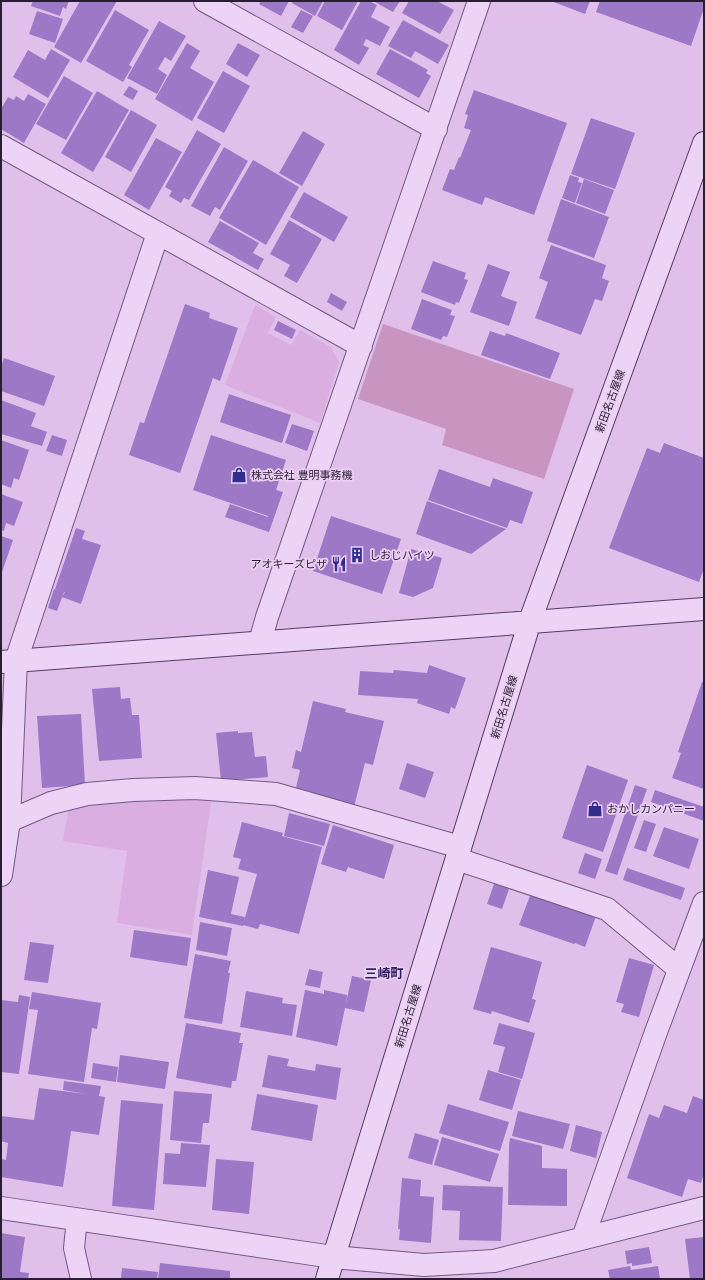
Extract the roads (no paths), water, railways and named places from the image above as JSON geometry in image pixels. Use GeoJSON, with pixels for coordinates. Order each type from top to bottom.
{"type":"FeatureCollection","features":[{"type":"Feature","properties":{"kind":"street"},"geometry":{"type":"LineString","coordinates":[[204,1],[436,129]]}},
{"type":"Feature","properties":{"kind":"street"},"geometry":{"type":"LineString","coordinates":[[260,642],[267,617],[479,1]]}},
{"type":"Feature","properties":{"kind":"street","name":"新田名古屋線"},"geometry":{"type":"LineString","coordinates":[[327,1279],[530,621],[704,142]]}},
{"type":"Feature","properties":{"kind":"street"},"geometry":{"type":"LineString","coordinates":[[1,146],[361,346]]}},
{"type":"Feature","properties":{"kind":"street"},"geometry":{"type":"LineString","coordinates":[[1,875],[9,821],[9,661],[158,233]]}},
{"type":"Feature","properties":{"kind":"street"},"geometry":{"type":"LineString","coordinates":[[9,661],[704,609]]}},
{"type":"Feature","properties":{"kind":"street"},"geometry":{"type":"LineString","coordinates":[[9,821],[52,803],[87,794],[133,790],[195,788],[276,794],[458,853],[607,910],[679,969]]}},
{"type":"Feature","properties":{"kind":"street"},"geometry":{"type":"LineString","coordinates":[[584,1238],[679,969],[704,903]]}},
{"type":"Feature","properties":{"kind":"street"},"geometry":{"type":"LineString","coordinates":[[1,1208],[333,1257],[424,1265],[494,1261],[704,1208]]}},
{"type":"Feature","properties":{"kind":"lane"},"geometry":{"type":"LineString","coordinates":[[77,1220],[74,1248],[80,1279]]}},
{"type":"Feature","properties":{"kind":"place","name":"株式会社 豊明事務機"},"geometry":{"type":"Point","coordinates":[239,475]}},
{"type":"Feature","properties":{"kind":"place","name":"しおじハイツ"},"geometry":{"type":"Point","coordinates":[357,555]}},
{"type":"Feature","properties":{"kind":"place","name":"アオキーズピザ"},"geometry":{"type":"Point","coordinates":[339,564]}},
{"type":"Feature","properties":{"kind":"place","name":"おかしカンパニー"},"geometry":{"type":"Point","coordinates":[595,809]}},
{"type":"Feature","properties":{"kind":"district","name":"三崎町"},"geometry":{"type":"Point","coordinates":[384,973]}}]}
